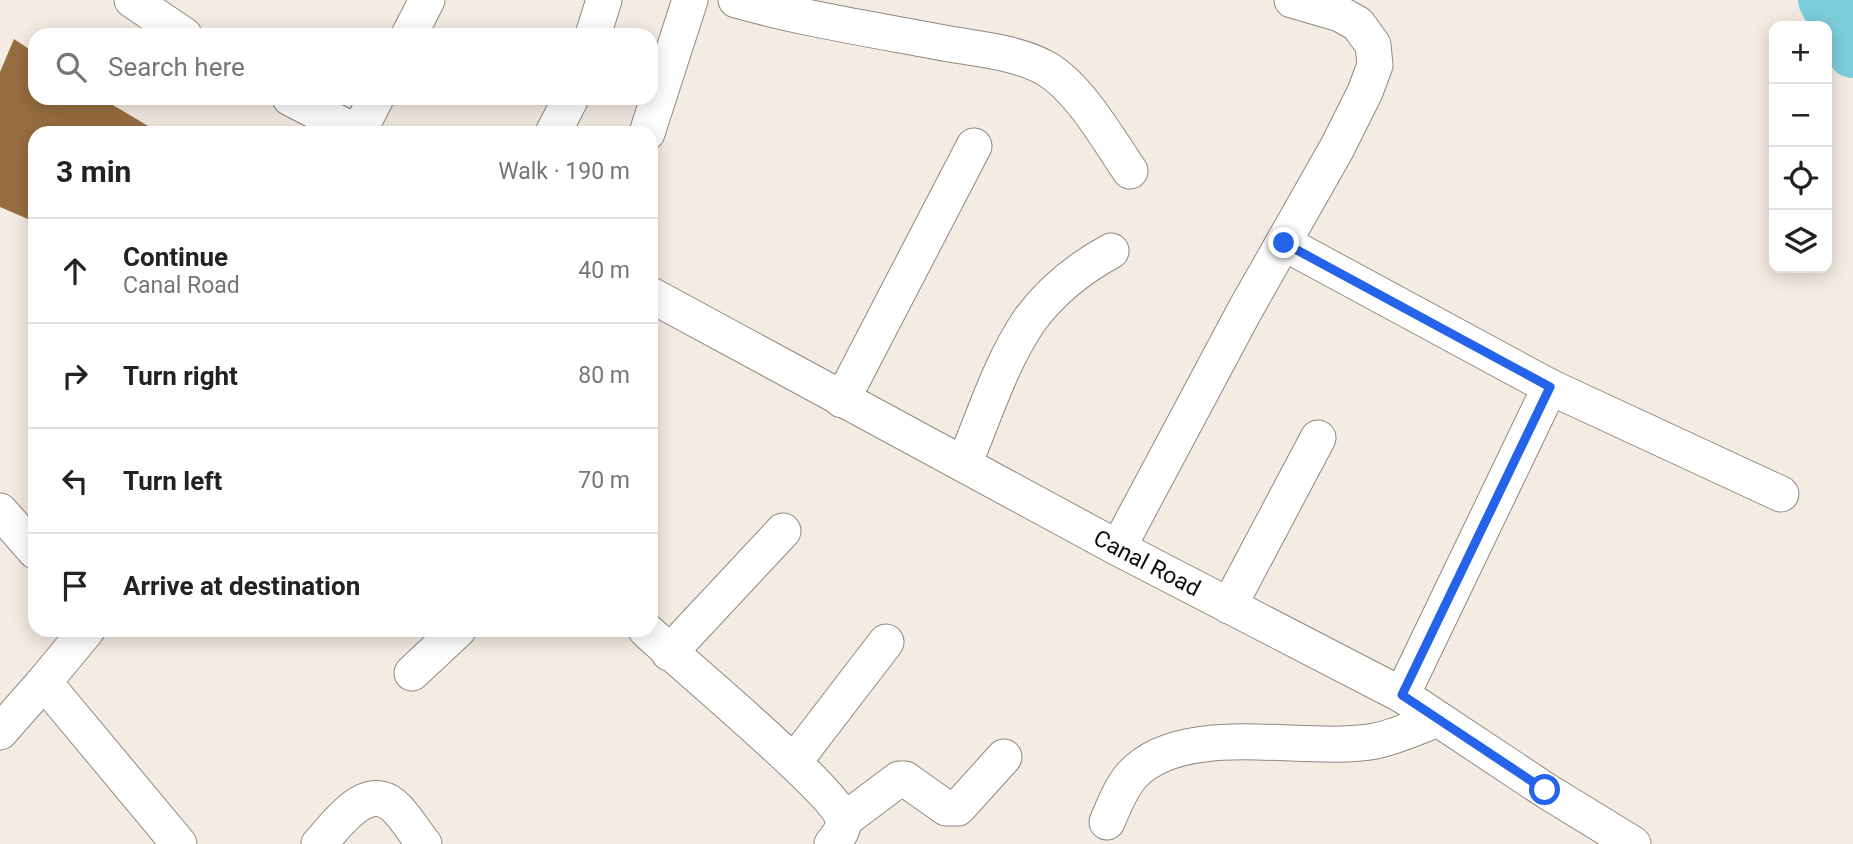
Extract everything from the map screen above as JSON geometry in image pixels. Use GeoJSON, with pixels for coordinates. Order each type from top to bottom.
{"type":"FeatureCollection","features":[{"type":"Feature","properties":{"kind":"street"},"geometry":{"type":"LineString","coordinates":[[132,0],[174,28]]}},
{"type":"Feature","properties":{"kind":"street"},"geometry":{"type":"LineString","coordinates":[[413,28],[427,0]]}},
{"type":"Feature","properties":{"kind":"street"},"geometry":{"type":"LineString","coordinates":[[595,28],[604,0]]}},
{"type":"Feature","properties":{"kind":"street"},"geometry":{"type":"LineString","coordinates":[[658,99],[690,0]]}},
{"type":"Feature","properties":{"kind":"street"},"geometry":{"type":"LineString","coordinates":[[736,0],[794,15],[1001,54],[1046,69],[1065,83],[1130,171]]}},
{"type":"Feature","properties":{"kind":"street"},"geometry":{"type":"LineString","coordinates":[[1118,548],[1245,310],[1337,148],[1365,92],[1375,65],[1373,45],[1358,24],[1340,14],[1292,0]]}},
{"type":"Feature","properties":{"kind":"street"},"geometry":{"type":"LineString","coordinates":[[304,105],[344,126]]}},
{"type":"Feature","properties":{"kind":"street"},"geometry":{"type":"LineString","coordinates":[[362,126],[372,105]]}},
{"type":"Feature","properties":{"kind":"street"},"geometry":{"type":"LineString","coordinates":[[557,126],[567,105]]}},
{"type":"Feature","properties":{"kind":"street"},"geometry":{"type":"LineString","coordinates":[[649,126],[656,105]]}},
{"type":"Feature","properties":{"kind":"street"},"geometry":{"type":"LineString","coordinates":[[842,400],[974,146]]}},
{"type":"Feature","properties":{"kind":"street"},"geometry":{"type":"LineString","coordinates":[[1284,243],[1550,387],[1781,495]]}},
{"type":"Feature","properties":{"kind":"street"},"geometry":{"type":"LineString","coordinates":[[964,464],[1008,361],[1030,321],[1085,265],[1111,251]]}},
{"type":"Feature","properties":{"kind":"street","name":"Canal Road"},"geometry":{"type":"LineString","coordinates":[[658,299],[1118,548],[1402,695],[1436,720],[1631,843]]}},
{"type":"Feature","properties":{"kind":"street"},"geometry":{"type":"LineString","coordinates":[[1402,695],[1550,387]]}},
{"type":"Feature","properties":{"kind":"street"},"geometry":{"type":"LineString","coordinates":[[1229,606],[1318,438]]}},
{"type":"Feature","properties":{"kind":"street"},"geometry":{"type":"LineString","coordinates":[[0,511],[28,543]]}},
{"type":"Feature","properties":{"kind":"street"},"geometry":{"type":"LineString","coordinates":[[783,531],[657,641],[794,762],[836,807],[837,833]]}},
{"type":"Feature","properties":{"kind":"street"},"geometry":{"type":"LineString","coordinates":[[0,732],[81,637]]}},
{"type":"Feature","properties":{"kind":"street"},"geometry":{"type":"LineString","coordinates":[[412,673],[451,637]]}},
{"type":"Feature","properties":{"kind":"street"},"geometry":{"type":"LineString","coordinates":[[794,762],[886,642]]}},
{"type":"Feature","properties":{"kind":"street"},"geometry":{"type":"LineString","coordinates":[[44,682],[179,844]]}},
{"type":"Feature","properties":{"kind":"street"},"geometry":{"type":"LineString","coordinates":[[1107,822],[1120,791],[1133,775],[1151,760],[1167,753],[1202,744],[1375,741],[1436,720]]}},
{"type":"Feature","properties":{"kind":"street"},"geometry":{"type":"LineString","coordinates":[[837,833],[899,779],[905,779],[946,808],[958,808],[1003,757]]}},
{"type":"Feature","properties":{"kind":"street"},"geometry":{"type":"LineString","coordinates":[[319,844],[353,808],[363,800],[373,797],[384,799],[395,806],[424,844]]}},
{"type":"Feature","properties":{"kind":"building"},"geometry":{"type":"Polygon","coordinates":[[[14,39],[28,48],[28,105],[113,105],[148,126],[28,126],[28,219],[0,207],[0,72],[14,39]]]}},
{"type":"Feature","properties":{"kind":"waterway"},"geometry":{"type":"LineString","coordinates":[[1824,0],[1853,52]]}},
{"type":"Feature","properties":{"kind":"route"},"geometry":{"type":"LineString","coordinates":[[1284,243],[1550,387],[1402,695],[1545,790]]}}]}
